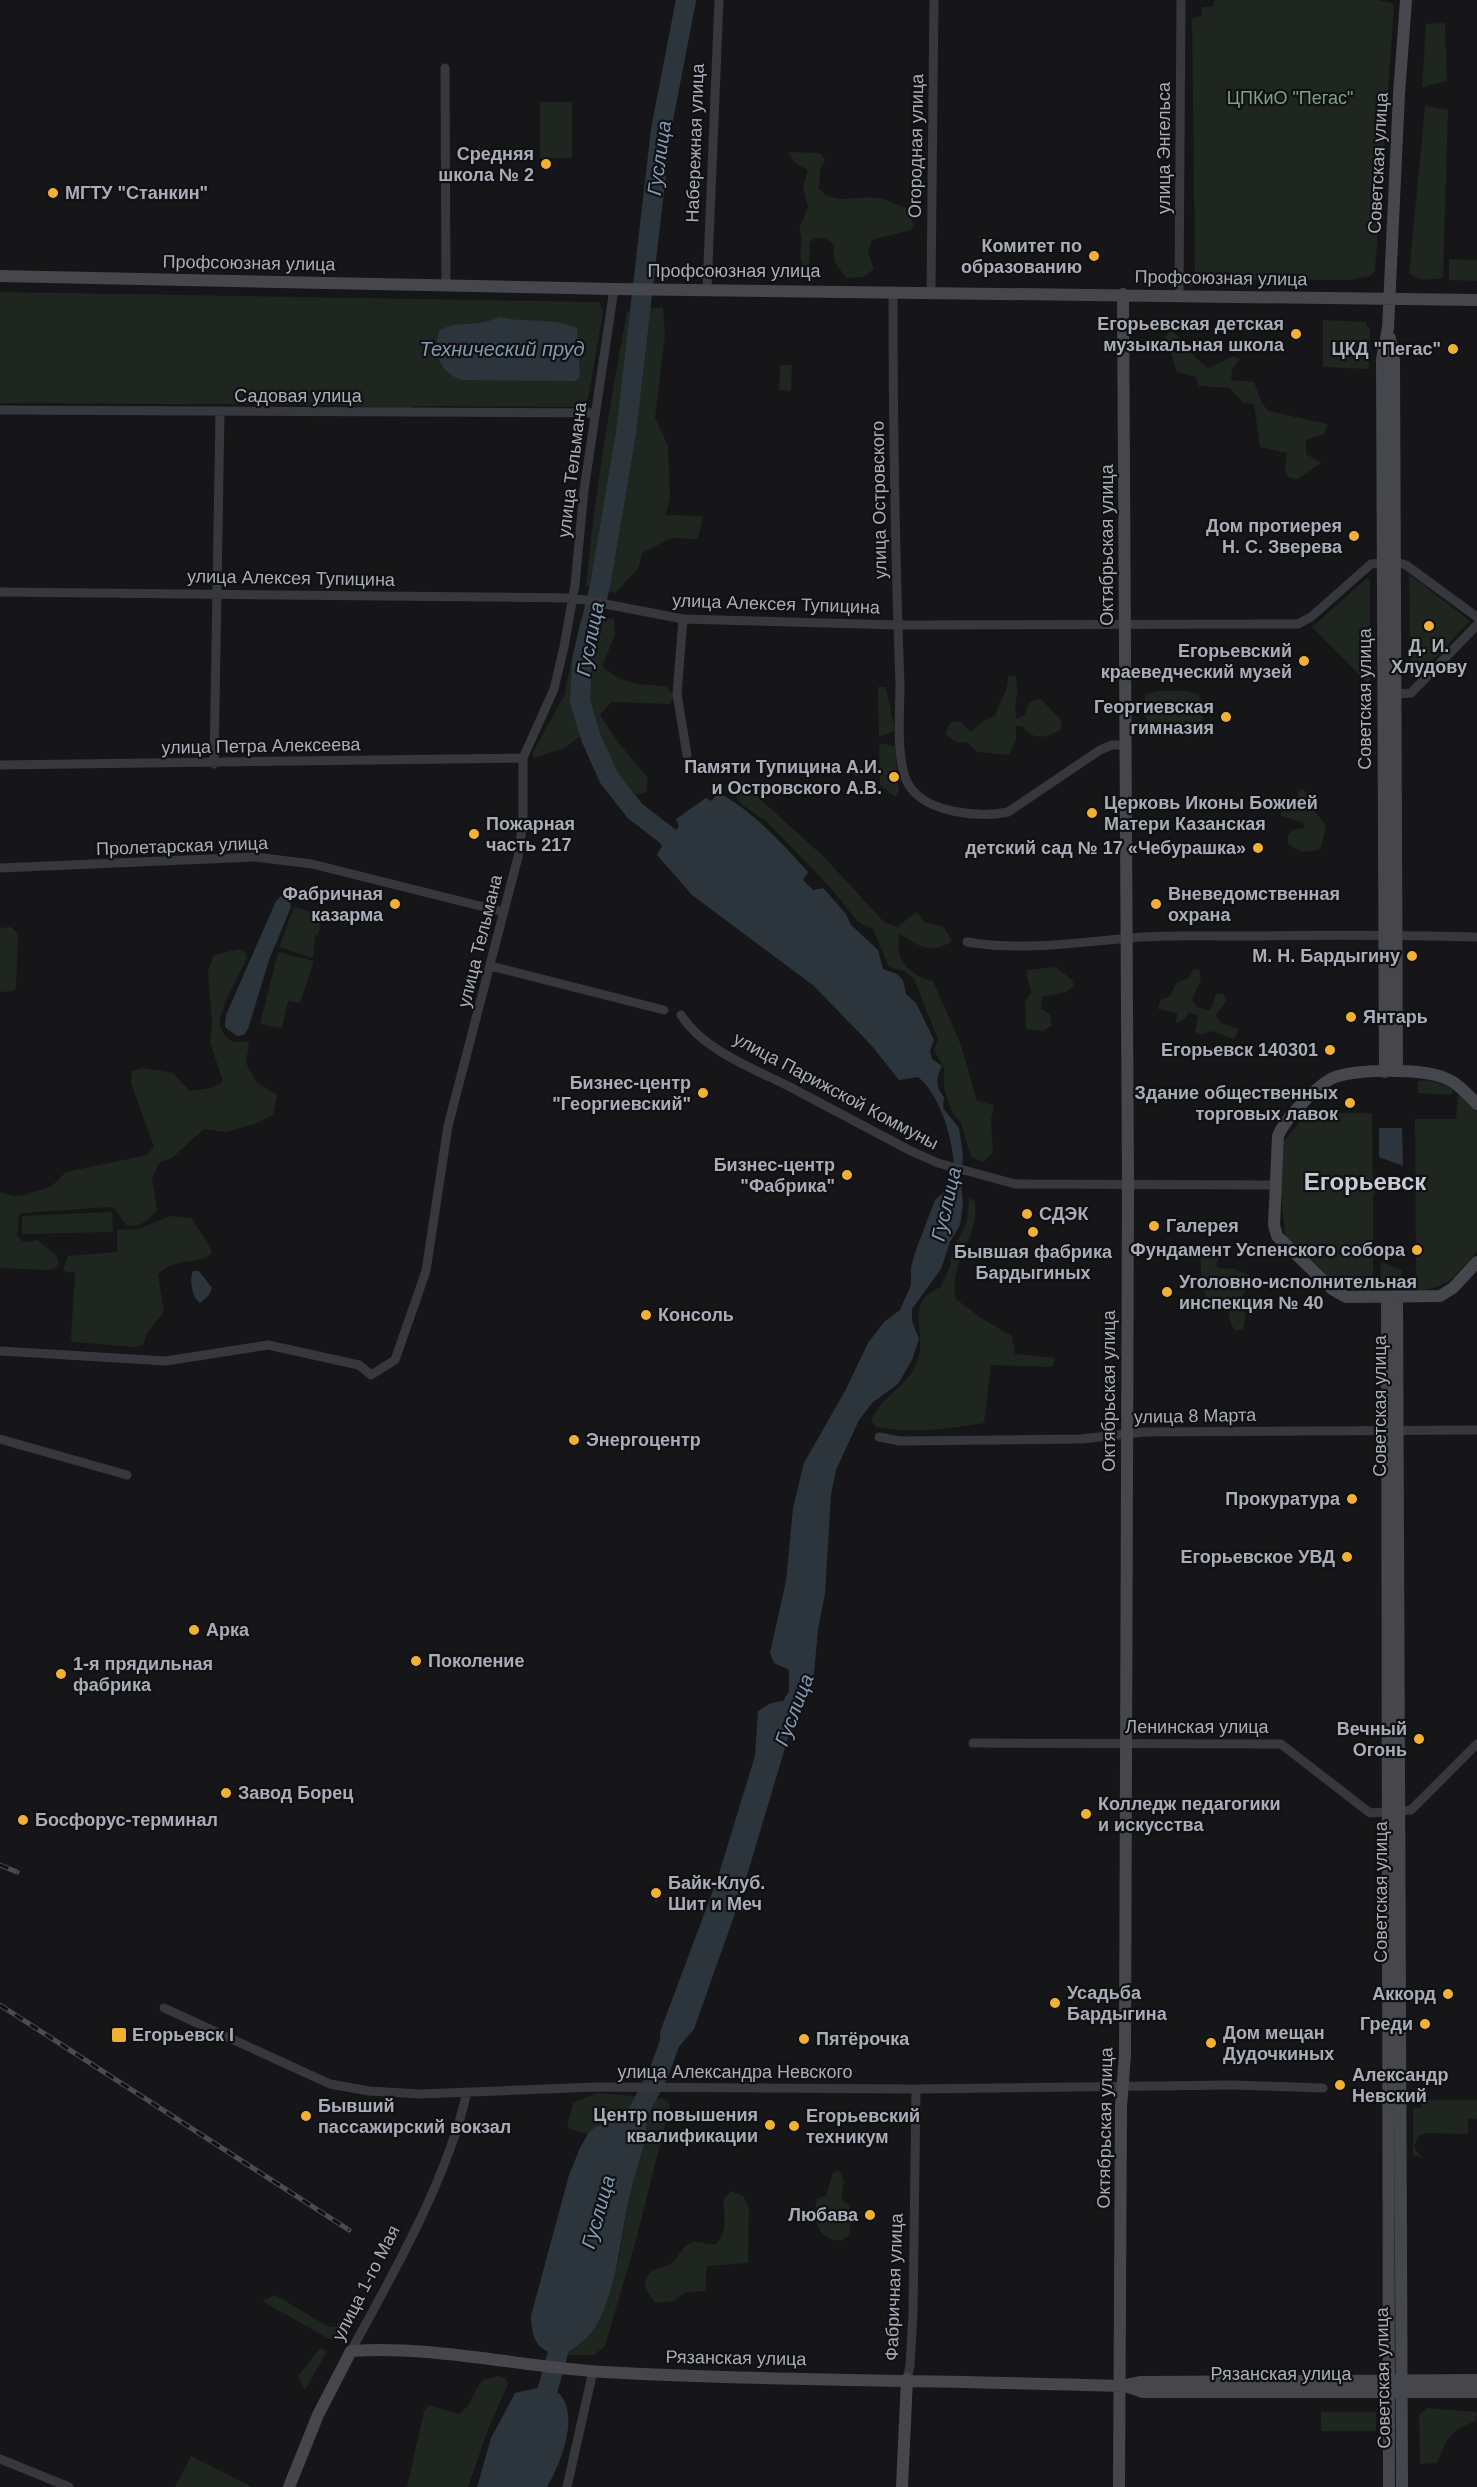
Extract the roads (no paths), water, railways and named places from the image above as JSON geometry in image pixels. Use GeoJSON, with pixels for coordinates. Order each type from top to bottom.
{"type":"FeatureCollection","features":[{"type":"Feature","properties":{"kind":"main road","name":"Советская улица"},"geometry":{"type":"LineString","coordinates":[[1391,935],[1383,562],[1382,359],[1388,328],[1399,94],[1406,0]]}},
{"type":"Feature","properties":{"kind":"main road","name":"Профсоюзная улица"},"geometry":{"type":"LineString","coordinates":[[0,276],[614,289],[707,288],[1474,299]]}},
{"type":"Feature","properties":{"kind":"main road","name":"Октябрьская улица"},"geometry":{"type":"LineString","coordinates":[[1119,2487],[1125,2055],[1128,1186],[1123,294]]}},
{"type":"Feature","properties":{"kind":"main road","name":"Советская улица"},"geometry":{"type":"LineString","coordinates":[[1388,328],[1394,360],[1396,562],[1391,1071]]}},
{"type":"Feature","properties":{"kind":"main road"},"geometry":{"type":"LineString","coordinates":[[1477,1104],[1446,1078],[1412,1071],[1391,1071],[1334,1078],[1300,1106],[1283,1125],[1278,1136],[1274,1185],[1274,1225],[1281,1241],[1339,1295],[1440,1296],[1448,1293],[1477,1262]]}},
{"type":"Feature","properties":{"kind":"main road","name":"Советская улица"},"geometry":{"type":"LineString","coordinates":[[1389,2487],[1395,2386],[1392,1297]]}},
{"type":"Feature","properties":{"kind":"main road","name":"Рязанская улица"},"geometry":{"type":"LineString","coordinates":[[351,2351],[402,2350],[591,2371],[1120,2386],[1141,2382],[1395,2386],[1477,2392]]}},
{"type":"Feature","properties":{"kind":"main road","name":"улица 1-го Мая"},"geometry":{"type":"LineString","coordinates":[[289,2487],[318,2415],[351,2351]]}},
{"type":"Feature","properties":{"kind":"main road","name":"Фабричная улица"},"geometry":{"type":"LineString","coordinates":[[902,2487],[907,2379]]}},
{"type":"Feature","properties":{"kind":"main road","name":"Рязанская улица"},"geometry":{"type":"LineString","coordinates":[[1395,2386],[1477,2380]]}},
{"type":"Feature","properties":{"kind":"main road","name":"Советская улица"},"geometry":{"type":"LineString","coordinates":[[1395,2386],[1402,2487]]}},
{"type":"Feature","properties":{"kind":"street","name":"Набережная улица"},"geometry":{"type":"LineString","coordinates":[[707,288],[719,0]]}},
{"type":"Feature","properties":{"kind":"street","name":"Огородная улица"},"geometry":{"type":"LineString","coordinates":[[931,292],[934,0]]}},
{"type":"Feature","properties":{"kind":"street","name":"улица Энгельса"},"geometry":{"type":"LineString","coordinates":[[1179,295],[1181,0]]}},
{"type":"Feature","properties":{"kind":"street"},"geometry":{"type":"LineString","coordinates":[[445,68],[446,285]]}},
{"type":"Feature","properties":{"kind":"street","name":"улица Тельмана"},"geometry":{"type":"LineString","coordinates":[[0,1351],[166,1360],[268,1345],[359,1365],[371,1375],[395,1360],[426,1271],[448,1126],[518,857],[522,822],[523,758],[554,689],[574,597],[584,490],[614,289]]}},
{"type":"Feature","properties":{"kind":"street","name":"улица Островского"},"geometry":{"type":"LineString","coordinates":[[893,291],[902,763],[910,787],[928,801],[963,814],[992,815],[1008,812],[1100,750],[1112,745],[1126,745]]}},
{"type":"Feature","properties":{"kind":"street","name":"Садовая улица"},"geometry":{"type":"LineString","coordinates":[[0,410],[595,413]]}},
{"type":"Feature","properties":{"kind":"street"},"geometry":{"type":"LineString","coordinates":[[214,764],[220,412]]}},
{"type":"Feature","properties":{"kind":"street","name":"улица Алексея Тупицина"},"geometry":{"type":"LineString","coordinates":[[0,592],[574,597],[683,620],[898,625],[1298,624],[1311,617],[1371,564],[1396,562],[1406,565],[1477,617]]}},
{"type":"Feature","properties":{"kind":"street"},"geometry":{"type":"LineString","coordinates":[[683,620],[677,694],[687,755]]}},
{"type":"Feature","properties":{"kind":"street"},"geometry":{"type":"LineString","coordinates":[[1395,694],[1411,693],[1477,625]]}},
{"type":"Feature","properties":{"kind":"street","name":"улица Петра Алексеева"},"geometry":{"type":"LineString","coordinates":[[0,765],[214,764],[523,758]]}},
{"type":"Feature","properties":{"kind":"street","name":"Пролетарская улица"},"geometry":{"type":"LineString","coordinates":[[0,868],[255,857],[312,864],[504,912]]}},
{"type":"Feature","properties":{"kind":"street"},"geometry":{"type":"LineString","coordinates":[[967,942],[991,946],[1022,946],[1127,939],[1391,935],[1477,937]]}},
{"type":"Feature","properties":{"kind":"street"},"geometry":{"type":"LineString","coordinates":[[491,966],[664,1010]]}},
{"type":"Feature","properties":{"kind":"street","name":"улица Парижской Коммуны"},"geometry":{"type":"LineString","coordinates":[[681,1015],[689,1028],[729,1055],[938,1163],[1015,1184],[1274,1185]]}},
{"type":"Feature","properties":{"kind":"street","name":"улица 8 Марта"},"geometry":{"type":"LineString","coordinates":[[879,1437],[900,1441],[1081,1439],[1126,1434],[1477,1430]]}},
{"type":"Feature","properties":{"kind":"street"},"geometry":{"type":"LineString","coordinates":[[0,1439],[126,1475]]}},
{"type":"Feature","properties":{"kind":"street","name":"Ленинская улица"},"geometry":{"type":"LineString","coordinates":[[973,1743],[1281,1744],[1370,1813],[1393,1811]]}},
{"type":"Feature","properties":{"kind":"street"},"geometry":{"type":"LineString","coordinates":[[1393,1811],[1411,1810],[1477,1744]]}},
{"type":"Feature","properties":{"kind":"street","name":"улица Александра Невского"},"geometry":{"type":"LineString","coordinates":[[164,2008],[330,2084],[369,2091],[421,2094],[516,2088],[916,2089],[1123,2085],[1323,2088]]}},
{"type":"Feature","properties":{"kind":"street","name":"Фабричная улица"},"geometry":{"type":"LineString","coordinates":[[907,2379],[910,2366],[913,2313],[916,2089]]}},
{"type":"Feature","properties":{"kind":"street","name":"улица 1-го Мая"},"geometry":{"type":"LineString","coordinates":[[351,2351],[387,2286],[435,2183],[462,2115],[467,2092]]}},
{"type":"Feature","properties":{"kind":"street"},"geometry":{"type":"LineString","coordinates":[[567,2487],[591,2371]]}},
{"type":"Feature","properties":{"kind":"street"},"geometry":{"type":"LineString","coordinates":[[0,2459],[47,2483],[69,2487]]}},
{"type":"Feature","properties":{"kind":"water","name":"Технический пруд"},"geometry":{"type":"Polygon","coordinates":[[[499,317],[558,322],[577,328],[580,376],[576,381],[463,380],[448,373],[437,353],[437,338],[440,330],[455,325],[482,323],[499,317]]]}},
{"type":"Feature","properties":{"kind":"water"},"geometry":{"type":"Polygon","coordinates":[[[719,793],[744,809],[778,839],[808,872],[803,880],[813,890],[823,888],[846,914],[851,925],[878,950],[883,969],[897,974],[903,980],[906,994],[916,1003],[934,1040],[930,1051],[932,1059],[942,1066],[937,1082],[944,1097],[943,1108],[959,1128],[963,1155],[961,1184],[963,1204],[960,1225],[950,1242],[941,1269],[912,1309],[912,1321],[919,1339],[912,1360],[898,1384],[872,1403],[859,1420],[836,1470],[831,1494],[825,1594],[818,1629],[814,1673],[796,1711],[739,1902],[694,2029],[672,2055],[661,2060],[660,2032],[718,1877],[755,1756],[758,1711],[771,1703],[783,1701],[789,1691],[789,1670],[774,1663],[770,1653],[786,1581],[793,1508],[804,1463],[845,1391],[868,1343],[884,1322],[900,1310],[911,1285],[911,1267],[916,1250],[935,1200],[954,1183],[951,1141],[941,1111],[927,1086],[918,1077],[899,1080],[872,1046],[814,986],[692,895],[657,855],[662,846],[657,838],[667,827],[674,831],[679,827],[676,819],[706,798],[711,801],[719,793]]]}},
{"type":"Feature","properties":{"kind":"water"},"geometry":{"type":"Polygon","coordinates":[[[282,895],[289,896],[291,907],[269,960],[248,1029],[244,1035],[237,1036],[225,1027],[226,1015],[276,901],[282,895]]]}},
{"type":"Feature","properties":{"kind":"water"},"geometry":{"type":"Polygon","coordinates":[[[1379,1128],[1402,1128],[1403,1166],[1379,1157],[1379,1128]]]}},
{"type":"Feature","properties":{"kind":"water"},"geometry":{"type":"Polygon","coordinates":[[[193,1271],[199,1271],[212,1288],[209,1295],[200,1303],[192,1288],[193,1271]]]}},
{"type":"Feature","properties":{"kind":"water"},"geometry":{"type":"Polygon","coordinates":[[[634,2111],[644,2114],[646,2131],[627,2207],[610,2292],[597,2324],[586,2338],[564,2355],[548,2352],[535,2339],[531,2316],[569,2175],[580,2148],[595,2127],[624,2118],[634,2111]]]}},
{"type":"Feature","properties":{"kind":"water"},"geometry":{"type":"Polygon","coordinates":[[[546,2386],[558,2393],[566,2404],[568,2417],[568,2432],[564,2447],[547,2487],[477,2487],[491,2438],[515,2393],[546,2386]]]}},
{"type":"Feature","properties":{"kind":"waterway","name":"Гуслица"},"geometry":{"type":"LineString","coordinates":[[683,848],[635,811],[609,778],[591,738],[580,701],[582,660],[600,586],[626,433],[661,130],[686,0]]}},
{"type":"Feature","properties":{"kind":"waterway","name":"Гуслица"},"geometry":{"type":"LineString","coordinates":[[626,2135],[658,2075],[673,2034]]}},
{"type":"Feature","properties":{"kind":"waterway","name":"Гуслица"},"geometry":{"type":"LineString","coordinates":[[541,2413],[564,2331]]}},
{"type":"Feature","properties":{"kind":"railway"},"geometry":{"type":"LineString","coordinates":[[0,1865],[17,1872]]}},
{"type":"Feature","properties":{"kind":"railway"},"geometry":{"type":"LineString","coordinates":[[0,2005],[349,2230]]}},
{"type":"Feature","properties":{"kind":"place","name":"Средняя школа № 2"},"geometry":{"type":"Point","coordinates":[546,164]}},
{"type":"Feature","properties":{"kind":"place","name":"МГТУ \"Станкин\""},"geometry":{"type":"Point","coordinates":[53,193]}},
{"type":"Feature","properties":{"kind":"place","name":"Комитет по образованию"},"geometry":{"type":"Point","coordinates":[1094,256]}},
{"type":"Feature","properties":{"kind":"place","name":"Егорьевская детская музыкальная школа"},"geometry":{"type":"Point","coordinates":[1296,334]}},
{"type":"Feature","properties":{"kind":"place","name":"ЦКД \"Пегас\""},"geometry":{"type":"Point","coordinates":[1453,349]}},
{"type":"Feature","properties":{"kind":"place","name":"Дом протиерея Н. С. Зверева"},"geometry":{"type":"Point","coordinates":[1354,536]}},
{"type":"Feature","properties":{"kind":"place","name":"Д. И. Хлудову"},"geometry":{"type":"Point","coordinates":[1429,626]}},
{"type":"Feature","properties":{"kind":"place","name":"Егорьевский краеведческий музей"},"geometry":{"type":"Point","coordinates":[1304,661]}},
{"type":"Feature","properties":{"kind":"place","name":"Георгиевская гимназия"},"geometry":{"type":"Point","coordinates":[1226,717]}},
{"type":"Feature","properties":{"kind":"place","name":"Памяти Тупицина А.И. и Островского А.В."},"geometry":{"type":"Point","coordinates":[894,777]}},
{"type":"Feature","properties":{"kind":"place","name":"Церковь Иконы Божией Матери Казанская"},"geometry":{"type":"Point","coordinates":[1092,813]}},
{"type":"Feature","properties":{"kind":"place","name":"Пожарная часть 217"},"geometry":{"type":"Point","coordinates":[474,834]}},
{"type":"Feature","properties":{"kind":"place","name":"детский сад № 17 «Чебурашка»"},"geometry":{"type":"Point","coordinates":[1258,848]}},
{"type":"Feature","properties":{"kind":"place","name":"Фабричная казарма"},"geometry":{"type":"Point","coordinates":[395,904]}},
{"type":"Feature","properties":{"kind":"place","name":"Вневедомственная охрана"},"geometry":{"type":"Point","coordinates":[1156,904]}},
{"type":"Feature","properties":{"kind":"place","name":"М. Н. Бардыгину"},"geometry":{"type":"Point","coordinates":[1412,956]}},
{"type":"Feature","properties":{"kind":"place","name":"Янтарь"},"geometry":{"type":"Point","coordinates":[1351,1017]}},
{"type":"Feature","properties":{"kind":"place","name":"Егорьевск 140301"},"geometry":{"type":"Point","coordinates":[1330,1050]}},
{"type":"Feature","properties":{"kind":"place","name":"Бизнес-центр \"Георгиевский\""},"geometry":{"type":"Point","coordinates":[703,1093]}},
{"type":"Feature","properties":{"kind":"place","name":"Здание общественных торговых лавок"},"geometry":{"type":"Point","coordinates":[1350,1103]}},
{"type":"Feature","properties":{"kind":"place","name":"Бизнес-центр \"Фабрика\""},"geometry":{"type":"Point","coordinates":[847,1175]}},
{"type":"Feature","properties":{"kind":"place","name":"СДЭК"},"geometry":{"type":"Point","coordinates":[1027,1214]}},
{"type":"Feature","properties":{"kind":"place","name":"Галерея"},"geometry":{"type":"Point","coordinates":[1154,1226]}},
{"type":"Feature","properties":{"kind":"place","name":"Бывшая фабрика Бардыгиных"},"geometry":{"type":"Point","coordinates":[1033,1232]}},
{"type":"Feature","properties":{"kind":"place","name":"Фундамент Успенского собора"},"geometry":{"type":"Point","coordinates":[1417,1250]}},
{"type":"Feature","properties":{"kind":"place","name":"Уголовно-исполнительная инспекция № 40"},"geometry":{"type":"Point","coordinates":[1167,1292]}},
{"type":"Feature","properties":{"kind":"place","name":"Консоль"},"geometry":{"type":"Point","coordinates":[646,1315]}},
{"type":"Feature","properties":{"kind":"place","name":"Энергоцентр"},"geometry":{"type":"Point","coordinates":[574,1440]}},
{"type":"Feature","properties":{"kind":"place","name":"Прокуратура"},"geometry":{"type":"Point","coordinates":[1352,1499]}},
{"type":"Feature","properties":{"kind":"place","name":"Егорьевское УВД"},"geometry":{"type":"Point","coordinates":[1347,1557]}},
{"type":"Feature","properties":{"kind":"place","name":"Арка"},"geometry":{"type":"Point","coordinates":[194,1630]}},
{"type":"Feature","properties":{"kind":"place","name":"Поколение"},"geometry":{"type":"Point","coordinates":[416,1661]}},
{"type":"Feature","properties":{"kind":"place","name":"1-я прядильная фабрика"},"geometry":{"type":"Point","coordinates":[61,1674]}},
{"type":"Feature","properties":{"kind":"place","name":"Вечный Огонь"},"geometry":{"type":"Point","coordinates":[1419,1739]}},
{"type":"Feature","properties":{"kind":"place","name":"Завод Борец"},"geometry":{"type":"Point","coordinates":[226,1793]}},
{"type":"Feature","properties":{"kind":"place","name":"Колледж педагогики и искусства"},"geometry":{"type":"Point","coordinates":[1086,1814]}},
{"type":"Feature","properties":{"kind":"place","name":"Босфорус-терминал"},"geometry":{"type":"Point","coordinates":[23,1820]}},
{"type":"Feature","properties":{"kind":"place","name":"Байк-Клуб. Шит и Меч"},"geometry":{"type":"Point","coordinates":[656,1893]}},
{"type":"Feature","properties":{"kind":"place","name":"Аккорд"},"geometry":{"type":"Point","coordinates":[1448,1994]}},
{"type":"Feature","properties":{"kind":"place","name":"Усадьба Бардыгина"},"geometry":{"type":"Point","coordinates":[1055,2003]}},
{"type":"Feature","properties":{"kind":"place","name":"Греди"},"geometry":{"type":"Point","coordinates":[1425,2024]}},
{"type":"Feature","properties":{"kind":"place","name":"Егорьевск I"},"geometry":{"type":"Point","coordinates":[119,2035]}},
{"type":"Feature","properties":{"kind":"place","name":"Пятёрочка"},"geometry":{"type":"Point","coordinates":[804,2039]}},
{"type":"Feature","properties":{"kind":"place","name":"Дом мещан Дудочкиных"},"geometry":{"type":"Point","coordinates":[1211,2043]}},
{"type":"Feature","properties":{"kind":"place","name":"Александр Невский"},"geometry":{"type":"Point","coordinates":[1340,2085]}},
{"type":"Feature","properties":{"kind":"place","name":"Бывший пассажирский вокзал"},"geometry":{"type":"Point","coordinates":[306,2116]}},
{"type":"Feature","properties":{"kind":"place","name":"Центр повышения квалификации"},"geometry":{"type":"Point","coordinates":[770,2125]}},
{"type":"Feature","properties":{"kind":"place","name":"Егорьевский техникум"},"geometry":{"type":"Point","coordinates":[794,2126]}},
{"type":"Feature","properties":{"kind":"place","name":"Любава"},"geometry":{"type":"Point","coordinates":[870,2215]}},
{"type":"Feature","properties":{"kind":"district","name":"Егорьевск"},"geometry":{"type":"Point","coordinates":[1365,1181]}},
{"type":"Feature","properties":{"kind":"park label","name":"ЦПКиО \"Пегас\""},"geometry":{"type":"Point","coordinates":[1290,98]}}]}
